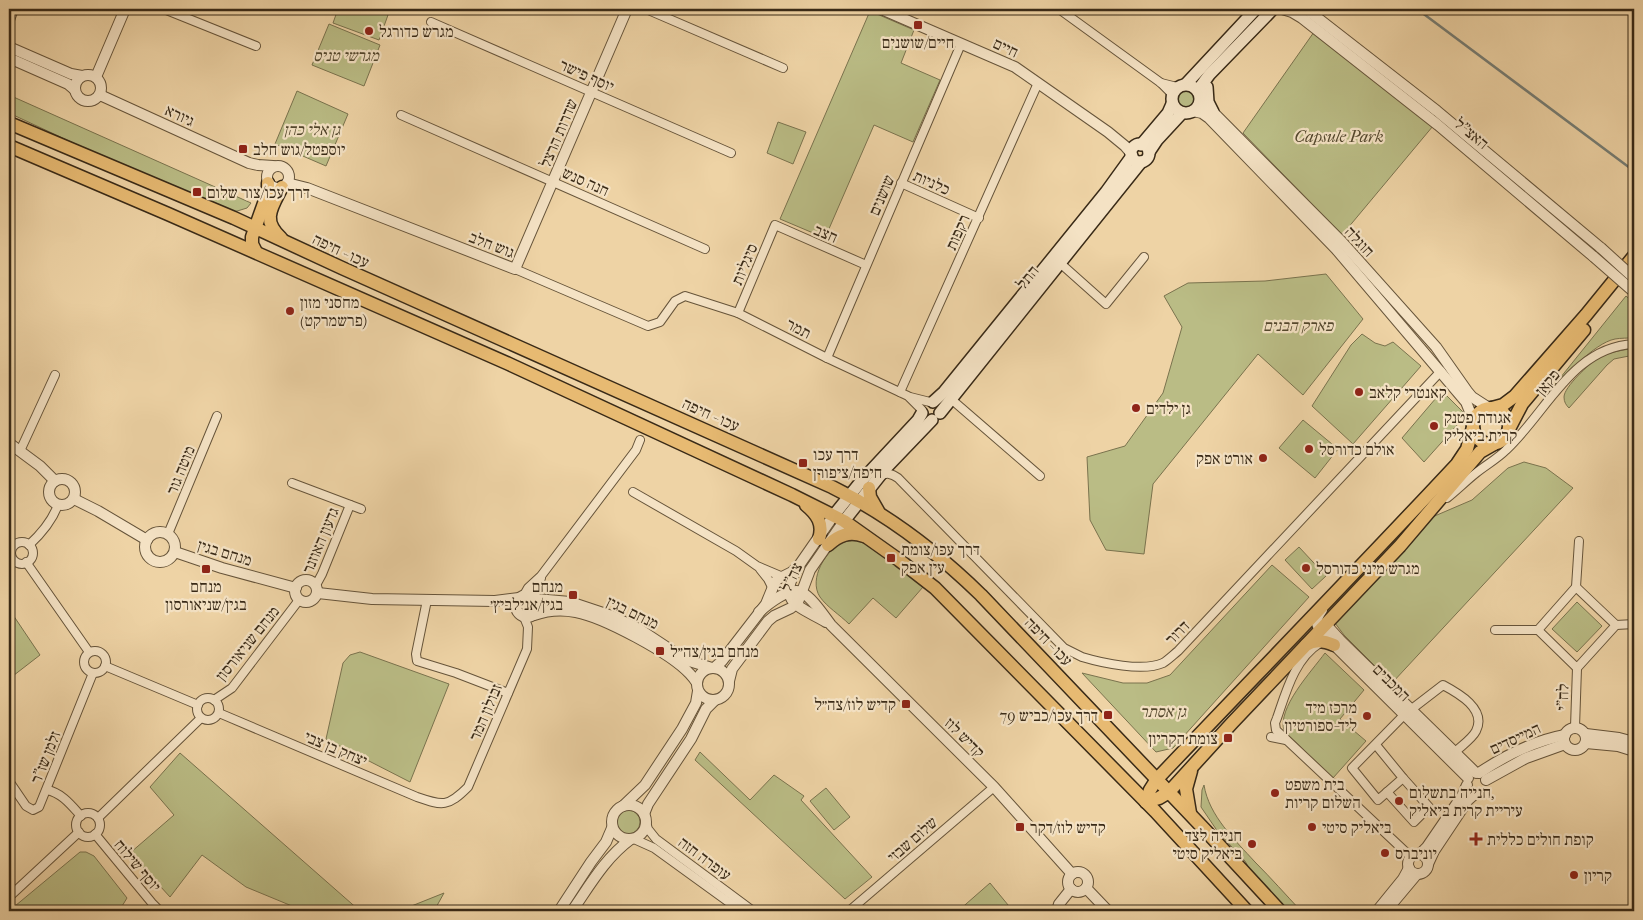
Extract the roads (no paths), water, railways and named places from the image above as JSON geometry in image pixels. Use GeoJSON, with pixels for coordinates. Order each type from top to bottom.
{"type":"FeatureCollection","features":[{"type":"Feature","properties":{"kind":"highway","name":"עכו - חיפה"},"geometry":{"type":"LineString","coordinates":[[9,123],[234,218],[369,281],[718,435],[854,498],[880,513],[920,542],[965,579],[1029,643],[1280,911]]}},
{"type":"Feature","properties":{"kind":"highway"},"geometry":{"type":"LineString","coordinates":[[9,146],[256,252],[509,364],[792,494],[839,518],[935,588],[1146,802],[1246,911]]}},
{"type":"Feature","properties":{"kind":"highway"},"geometry":{"type":"LineString","coordinates":[[256,252],[252,244],[254,228],[264,202],[267,179]]}},
{"type":"Feature","properties":{"kind":"highway"},"geometry":{"type":"LineString","coordinates":[[285,241],[273,230],[269,224],[269,218],[272,208],[286,182]]}},
{"type":"Feature","properties":{"kind":"highway"},"geometry":{"type":"LineString","coordinates":[[234,218],[254,213],[264,202]]}},
{"type":"Feature","properties":{"kind":"highway"},"geometry":{"type":"LineString","coordinates":[[1146,802],[1156,779],[1457,464],[1467,449],[1473,425],[1479,413],[1503,405],[1515,396],[1586,315],[1634,256]]}},
{"type":"Feature","properties":{"kind":"highway"},"geometry":{"type":"LineString","coordinates":[[1146,802],[1159,798],[1169,792],[1306,645],[1327,635],[1480,452],[1504,439],[1525,400],[1634,270]]}},
{"type":"Feature","properties":{"kind":"highway"},"geometry":{"type":"LineString","coordinates":[[1491,408],[1500,410],[1505,415],[1509,429]]}},
{"type":"Feature","properties":{"kind":"highway"},"geometry":{"type":"LineString","coordinates":[[1473,425],[1475,435],[1481,441],[1486,444],[1494,444]]}},
{"type":"Feature","properties":{"kind":"highway"},"geometry":{"type":"LineString","coordinates":[[870,488],[870,497],[880,513]]}},
{"type":"Feature","properties":{"kind":"highway"},"geometry":{"type":"LineString","coordinates":[[792,494],[816,515],[821,525],[823,542],[847,534],[867,537]]}},
{"type":"Feature","properties":{"kind":"highway"},"geometry":{"type":"LineString","coordinates":[[1134,756],[1148,764],[1160,767],[1174,761]]}},
{"type":"Feature","properties":{"kind":"highway"},"geometry":{"type":"LineString","coordinates":[[1190,815],[1186,784],[1198,760]]}},
{"type":"Feature","properties":{"kind":"main road","name":"התל"},"geometry":{"type":"LineString","coordinates":[[854,498],[918,420],[930,410],[950,399],[1060,263],[1168,113],[1177,92],[1256,9]]}},
{"type":"Feature","properties":{"kind":"main road"},"geometry":{"type":"LineString","coordinates":[[1199,95],[1195,87],[1177,92],[1176,109],[1188,112],[1197,108],[1199,95],[1209,75],[1273,9],[1282,9]]}},
{"type":"Feature","properties":{"kind":"main road"},"geometry":{"type":"LineString","coordinates":[[1209,75],[1207,97],[1213,112]]}},
{"type":"Feature","properties":{"kind":"main road","name":"התל"},"geometry":{"type":"LineString","coordinates":[[854,498],[870,488],[896,457],[944,392],[1139,152],[1157,140],[1188,112]]}},
{"type":"Feature","properties":{"kind":"main road","name":"צה\"ל"},"geometry":{"type":"LineString","coordinates":[[839,518],[854,498]]}},
{"type":"Feature","properties":{"kind":"street"},"geometry":{"type":"LineString","coordinates":[[9,23],[14,9]]}},
{"type":"Feature","properties":{"kind":"street"},"geometry":{"type":"LineString","coordinates":[[96,77],[125,9]]}},
{"type":"Feature","properties":{"kind":"street"},"geometry":{"type":"LineString","coordinates":[[164,9],[256,46]]}},
{"type":"Feature","properties":{"kind":"street","name":"שדרות הרצל"},"geometry":{"type":"LineString","coordinates":[[515,269],[628,9]]}},
{"type":"Feature","properties":{"kind":"street"},"geometry":{"type":"LineString","coordinates":[[646,9],[783,68]]}},
{"type":"Feature","properties":{"kind":"street","name":"חיים"},"geometry":{"type":"LineString","coordinates":[[881,9],[1015,67],[1139,152]]}},
{"type":"Feature","properties":{"kind":"street"},"geometry":{"type":"LineString","coordinates":[[1059,9],[1161,83],[1177,92]]}},
{"type":"Feature","properties":{"kind":"street","name":"האצ\"ל"},"geometry":{"type":"LineString","coordinates":[[1282,9],[1302,18],[1426,115],[1634,292]]}},
{"type":"Feature","properties":{"kind":"street","name":"האצ\"ל"},"geometry":{"type":"LineString","coordinates":[[1306,9],[1437,111],[1601,248],[1634,278]]}},
{"type":"Feature","properties":{"kind":"street","name":"יוסף פישר"},"geometry":{"type":"LineString","coordinates":[[431,22],[731,153]]}},
{"type":"Feature","properties":{"kind":"street","name":"שושנים"},"geometry":{"type":"LineString","coordinates":[[827,358],[961,44]]}},
{"type":"Feature","properties":{"kind":"street"},"geometry":{"type":"LineString","coordinates":[[9,47],[71,74],[96,77],[101,85],[100,94],[93,100],[84,101],[80,99],[75,90],[68,84],[9,58]]}},
{"type":"Feature","properties":{"kind":"street"},"geometry":{"type":"LineString","coordinates":[[75,90],[76,82],[82,76]]}},
{"type":"Feature","properties":{"kind":"street","name":"רקפות"},"geometry":{"type":"LineString","coordinates":[[900,392],[1038,83]]}},
{"type":"Feature","properties":{"kind":"street","name":"גיורא"},"geometry":{"type":"LineString","coordinates":[[100,94],[248,163],[258,166],[273,166]]}},
{"type":"Feature","properties":{"kind":"street","name":"חוגלה"},"geometry":{"type":"LineString","coordinates":[[1199,95],[1213,112],[1342,242],[1436,347],[1472,397],[1491,408]]}},
{"type":"Feature","properties":{"kind":"street","name":"חוגלה"},"geometry":{"type":"LineString","coordinates":[[1188,112],[1202,114],[1209,118],[1336,249],[1466,402],[1473,425]]}},
{"type":"Feature","properties":{"kind":"street","name":"חנה סנש"},"geometry":{"type":"LineString","coordinates":[[401,114],[705,249]]}},
{"type":"Feature","properties":{"kind":"street","name":"גיורא"},"geometry":{"type":"LineString","coordinates":[[248,163],[267,179]]}},
{"type":"Feature","properties":{"kind":"street"},"geometry":{"type":"LineString","coordinates":[[273,166],[284,167],[288,172],[286,182],[274,188],[267,179],[268,172],[273,166]]}},
{"type":"Feature","properties":{"kind":"street","name":"גוש חלב"},"geometry":{"type":"LineString","coordinates":[[286,182],[307,188],[515,269],[648,326],[660,322],[675,301]]}},
{"type":"Feature","properties":{"kind":"street","name":"כלניות"},"geometry":{"type":"LineString","coordinates":[[901,183],[978,218]]}},
{"type":"Feature","properties":{"kind":"street","name":"חצב"},"geometry":{"type":"LineString","coordinates":[[774,226],[866,265]]}},
{"type":"Feature","properties":{"kind":"street","name":"סיגליות"},"geometry":{"type":"LineString","coordinates":[[738,313],[774,226]]}},
{"type":"Feature","properties":{"kind":"street"},"geometry":{"type":"LineString","coordinates":[[1060,248],[1058,255],[1060,263],[1106,304],[1144,257]]}},
{"type":"Feature","properties":{"kind":"street","name":"תמר"},"geometry":{"type":"LineString","coordinates":[[675,301],[685,296],[738,313],[908,396],[930,410]]}},
{"type":"Feature","properties":{"kind":"street","name":"פקאן"},"geometry":{"type":"LineString","coordinates":[[1424,518],[1475,474],[1507,450],[1583,363],[1612,347],[1634,344]]}},
{"type":"Feature","properties":{"kind":"street","name":"דרור"},"geometry":{"type":"LineString","coordinates":[[898,478],[1064,648],[1081,656],[1104,662],[1132,666],[1157,665],[1178,651],[1441,371]]}},
{"type":"Feature","properties":{"kind":"street"},"geometry":{"type":"LineString","coordinates":[[20,451],[55,374]]}},
{"type":"Feature","properties":{"kind":"street","name":"תמר"},"geometry":{"type":"LineString","coordinates":[[908,396],[930,410]]}},
{"type":"Feature","properties":{"kind":"street"},"geometry":{"type":"LineString","coordinates":[[950,399],[1040,476]]}},
{"type":"Feature","properties":{"kind":"street","name":"מוטה גור"},"geometry":{"type":"LineString","coordinates":[[168,534],[217,416]]}},
{"type":"Feature","properties":{"kind":"street"},"geometry":{"type":"LineString","coordinates":[[528,597],[538,607],[525,615],[515,605],[528,597],[541,576],[636,450],[640,440]]}},
{"type":"Feature","properties":{"kind":"street"},"geometry":{"type":"LineString","coordinates":[[9,443],[49,474],[55,481]]}},
{"type":"Feature","properties":{"kind":"street"},"geometry":{"type":"LineString","coordinates":[[896,457],[898,478]]}},
{"type":"Feature","properties":{"kind":"street"},"geometry":{"type":"LineString","coordinates":[[879,477],[892,474],[898,478]]}},
{"type":"Feature","properties":{"kind":"street"},"geometry":{"type":"LineString","coordinates":[[63,478],[72,482],[76,490],[74,499],[66,505],[58,505],[53,502],[49,494],[51,484],[63,478]]}},
{"type":"Feature","properties":{"kind":"street","name":"גדעון האוזנר"},"geometry":{"type":"LineString","coordinates":[[292,483],[361,510]]}},
{"type":"Feature","properties":{"kind":"street"},"geometry":{"type":"LineString","coordinates":[[632,492],[736,551],[757,566],[766,576],[773,589]]}},
{"type":"Feature","properties":{"kind":"street"},"geometry":{"type":"LineString","coordinates":[[74,499],[147,540]]}},
{"type":"Feature","properties":{"kind":"street"},"geometry":{"type":"LineString","coordinates":[[30,545],[46,528],[58,505]]}},
{"type":"Feature","properties":{"kind":"street","name":"גדעון האוזנר"},"geometry":{"type":"LineString","coordinates":[[317,589],[350,505]]}},
{"type":"Feature","properties":{"kind":"street","name":"צה\"ל"},"geometry":{"type":"LineString","coordinates":[[729,681],[732,669],[768,621],[796,605],[801,598],[805,580],[823,542],[839,518]]}},
{"type":"Feature","properties":{"kind":"street"},"geometry":{"type":"LineString","coordinates":[[155,533],[168,534],[175,543],[171,559],[166,562],[156,562],[145,552],[147,540],[155,533]]}},
{"type":"Feature","properties":{"kind":"street"},"geometry":{"type":"LineString","coordinates":[[1495,630],[1538,630],[1576,587],[1579,541]]}},
{"type":"Feature","properties":{"kind":"street"},"geometry":{"type":"LineString","coordinates":[[21,542],[30,545],[32,557],[26,562],[19,563],[11,560],[14,545],[21,542]]}},
{"type":"Feature","properties":{"kind":"street","name":"צה\"ל"},"geometry":{"type":"LineString","coordinates":[[713,668],[722,661],[768,600],[775,582],[796,569],[823,542]]}},
{"type":"Feature","properties":{"kind":"street","name":"מנחם בגין"},"geometry":{"type":"LineString","coordinates":[[174,552],[222,568],[296,588]]}},
{"type":"Feature","properties":{"kind":"street"},"geometry":{"type":"LineString","coordinates":[[789,593],[790,582],[803,560]]}},
{"type":"Feature","properties":{"kind":"street"},"geometry":{"type":"LineString","coordinates":[[26,562],[89,652]]}},
{"type":"Feature","properties":{"kind":"street"},"geometry":{"type":"LineString","coordinates":[[757,566],[783,577]]}},
{"type":"Feature","properties":{"kind":"street"},"geometry":{"type":"LineString","coordinates":[[305,580],[312,582],[317,589],[316,598],[309,602],[299,600],[296,596],[298,584],[305,580]]}},
{"type":"Feature","properties":{"kind":"street"},"geometry":{"type":"LineString","coordinates":[[1576,587],[1616,625],[1634,624]]}},
{"type":"Feature","properties":{"kind":"street","name":"מנחם בגין"},"geometry":{"type":"LineString","coordinates":[[317,589],[372,599],[495,601],[528,597],[570,602],[612,616],[639,629],[686,660],[713,668]]}},
{"type":"Feature","properties":{"kind":"street"},"geometry":{"type":"LineString","coordinates":[[759,612],[772,601],[789,593],[802,592]]}},
{"type":"Feature","properties":{"kind":"street","name":"קדיש לוז"},"geometry":{"type":"LineString","coordinates":[[802,592],[820,610],[831,625],[994,787],[1072,874]]}},
{"type":"Feature","properties":{"kind":"street","name":"קדיש לוז"},"geometry":{"type":"LineString","coordinates":[[789,593],[790,598],[796,605],[831,625]]}},
{"type":"Feature","properties":{"kind":"street","name":"מנחם שניאורסון"},"geometry":{"type":"LineString","coordinates":[[214,700],[232,688],[299,600]]}},
{"type":"Feature","properties":{"kind":"street"},"geometry":{"type":"LineString","coordinates":[[427,600],[416,654],[417,661],[508,692]]}},
{"type":"Feature","properties":{"kind":"street","name":"מנחם בגין"},"geometry":{"type":"LineString","coordinates":[[495,601],[525,615],[558,610],[577,612],[603,622],[642,640],[665,654],[691,674],[697,687]]}},
{"type":"Feature","properties":{"kind":"street"},"geometry":{"type":"LineString","coordinates":[[1328,601],[1316,621],[1327,635],[1301,660],[1276,718],[1275,727],[1286,740],[1415,856],[1426,858],[1428,864]]}},
{"type":"Feature","properties":{"kind":"street","name":"זבולון המר"},"geometry":{"type":"LineString","coordinates":[[443,804],[457,798],[468,787],[527,649],[528,627],[525,615]]}},
{"type":"Feature","properties":{"kind":"street","name":"לח\"י"},"geometry":{"type":"LineString","coordinates":[[1575,728],[1577,668],[1616,625]]}},
{"type":"Feature","properties":{"kind":"street","name":"המכבים"},"geometry":{"type":"LineString","coordinates":[[1329,628],[1407,712],[1454,752],[1475,778],[1327,635],[1329,628]]}},
{"type":"Feature","properties":{"kind":"street","name":"לח\"י"},"geometry":{"type":"LineString","coordinates":[[1538,630],[1577,668]]}},
{"type":"Feature","properties":{"kind":"street"},"geometry":{"type":"LineString","coordinates":[[89,652],[101,652],[105,659],[105,666],[101,672],[93,674],[84,665],[84,658],[89,652]]}},
{"type":"Feature","properties":{"kind":"street"},"geometry":{"type":"LineString","coordinates":[[105,666],[198,705]]}},
{"type":"Feature","properties":{"kind":"street"},"geometry":{"type":"LineString","coordinates":[[572,911],[618,848],[642,832],[648,804],[691,739],[706,709],[714,701],[726,695],[729,681],[725,674],[713,668],[703,671],[697,687],[696,703],[682,729],[645,785],[623,806]]}},
{"type":"Feature","properties":{"kind":"street","name":"זלמן שז\"ר"},"geometry":{"type":"LineString","coordinates":[[9,781],[26,806],[31,810],[39,807],[93,674]]}},
{"type":"Feature","properties":{"kind":"street"},"geometry":{"type":"LineString","coordinates":[[1403,778],[1378,800],[1352,768],[1407,712],[1443,685],[1467,700],[1475,710],[1479,721],[1476,732],[1454,752]]}},
{"type":"Feature","properties":{"kind":"street"},"geometry":{"type":"LineString","coordinates":[[697,687],[702,697],[714,701]]}},
{"type":"Feature","properties":{"kind":"street"},"geometry":{"type":"LineString","coordinates":[[210,698],[214,700],[218,706],[218,712],[214,718],[210,720],[201,718],[197,712],[198,705],[203,699],[210,698]]}},
{"type":"Feature","properties":{"kind":"street","name":"יצחק בן צבי"},"geometry":{"type":"LineString","coordinates":[[218,712],[417,797],[443,804]]}},
{"type":"Feature","properties":{"kind":"street"},"geometry":{"type":"LineString","coordinates":[[98,818],[201,718]]}},
{"type":"Feature","properties":{"kind":"street"},"geometry":{"type":"LineString","coordinates":[[1586,738],[1581,749],[1574,750],[1571,749],[1565,740],[1568,730],[1575,728],[1581,729],[1586,738],[1634,751]]}},
{"type":"Feature","properties":{"kind":"street"},"geometry":{"type":"LineString","coordinates":[[1272,737],[1286,740]]}},
{"type":"Feature","properties":{"kind":"street"},"geometry":{"type":"LineString","coordinates":[[1586,738],[1619,738],[1634,742]]}},
{"type":"Feature","properties":{"kind":"street","name":"המייסדים"},"geometry":{"type":"LineString","coordinates":[[1475,778],[1565,740]]}},
{"type":"Feature","properties":{"kind":"street"},"geometry":{"type":"LineString","coordinates":[[1376,745],[1430,808],[1427,815],[1414,822],[1387,792]]}},
{"type":"Feature","properties":{"kind":"street"},"geometry":{"type":"LineString","coordinates":[[1475,778],[1470,791],[1476,793]]}},
{"type":"Feature","properties":{"kind":"street"},"geometry":{"type":"LineString","coordinates":[[1377,911],[1403,879],[1413,871],[1424,872],[1434,851],[1468,800],[1476,793],[1485,789],[1475,778]]}},
{"type":"Feature","properties":{"kind":"street"},"geometry":{"type":"LineString","coordinates":[[1413,871],[1408,863],[1427,847],[1475,778]]}},
{"type":"Feature","properties":{"kind":"street","name":"שלום שבזי"},"geometry":{"type":"LineString","coordinates":[[848,911],[994,787]]}},
{"type":"Feature","properties":{"kind":"street"},"geometry":{"type":"LineString","coordinates":[[47,790],[63,797],[81,816]]}},
{"type":"Feature","properties":{"kind":"street"},"geometry":{"type":"LineString","coordinates":[[633,839],[621,838],[614,832],[611,822],[613,814],[618,808],[631,805],[636,807],[645,818]]}},
{"type":"Feature","properties":{"kind":"street"},"geometry":{"type":"LineString","coordinates":[[90,814],[98,818],[100,827],[95,834],[86,836],[79,832],[77,823],[81,816],[90,814]]}},
{"type":"Feature","properties":{"kind":"street","name":"עופרה חזה"},"geometry":{"type":"LineString","coordinates":[[645,818],[648,830],[656,838],[753,911]]}},
{"type":"Feature","properties":{"kind":"street"},"geometry":{"type":"LineString","coordinates":[[559,911],[606,842],[612,828]]}},
{"type":"Feature","properties":{"kind":"street"},"geometry":{"type":"LineString","coordinates":[[9,897],[79,832]]}},
{"type":"Feature","properties":{"kind":"street","name":"יוסף שילוח"},"geometry":{"type":"LineString","coordinates":[[95,834],[160,911]]}},
{"type":"Feature","properties":{"kind":"street","name":"עופרה חזה"},"geometry":{"type":"LineString","coordinates":[[633,839],[654,848],[741,911]]}},
{"type":"Feature","properties":{"kind":"street"},"geometry":{"type":"LineString","coordinates":[[1386,911],[1413,871]]}},
{"type":"Feature","properties":{"kind":"street"},"geometry":{"type":"LineString","coordinates":[[1078,872],[1086,876],[1088,882],[1086,888],[1079,892],[1071,889],[1069,880],[1072,874],[1078,872]]}},
{"type":"Feature","properties":{"kind":"street"},"geometry":{"type":"LineString","coordinates":[[1086,888],[1108,911]]}},
{"type":"Feature","properties":{"kind":"street"},"geometry":{"type":"LineString","coordinates":[[1057,911],[1059,904],[1071,889]]}},
{"type":"Feature","properties":{"kind":"waterway"},"geometry":{"type":"LineString","coordinates":[[1417,9],[1634,171]]}},
{"type":"Feature","properties":{"kind":"place","name":"חיים/שושנים"},"geometry":{"type":"Point","coordinates":[918,25]}},
{"type":"Feature","properties":{"kind":"place","name":"מגרש כדורגל"},"geometry":{"type":"Point","coordinates":[369,31]}},
{"type":"Feature","properties":{"kind":"place","name":"יוספטל/גוש חלב"},"geometry":{"type":"Point","coordinates":[243,149]}},
{"type":"Feature","properties":{"kind":"place","name":"דרך עכו/צור שלום"},"geometry":{"type":"Point","coordinates":[197,192]}},
{"type":"Feature","properties":{"kind":"place","name":"מחסני מזון (פרשמרקט)"},"geometry":{"type":"Point","coordinates":[290,311]}},
{"type":"Feature","properties":{"kind":"place","name":"קאנטרי קלאב"},"geometry":{"type":"Point","coordinates":[1359,392]}},
{"type":"Feature","properties":{"kind":"place","name":"גן ילדים"},"geometry":{"type":"Point","coordinates":[1136,408]}},
{"type":"Feature","properties":{"kind":"place","name":"אגודת פטנק קרית ביאליק"},"geometry":{"type":"Point","coordinates":[1434,426]}},
{"type":"Feature","properties":{"kind":"place","name":"אולם כדורסל"},"geometry":{"type":"Point","coordinates":[1309,449]}},
{"type":"Feature","properties":{"kind":"place","name":"אורט אפק"},"geometry":{"type":"Point","coordinates":[1263,458]}},
{"type":"Feature","properties":{"kind":"place","name":"דרך עכו חיפה/ציפורן"},"geometry":{"type":"Point","coordinates":[803,463]}},
{"type":"Feature","properties":{"kind":"place","name":"דרך עכו/צומת עין אפק"},"geometry":{"type":"Point","coordinates":[891,558]}},
{"type":"Feature","properties":{"kind":"place","name":"מגרש מיני כדורסל"},"geometry":{"type":"Point","coordinates":[1306,568]}},
{"type":"Feature","properties":{"kind":"place","name":"מנחם בגין/שניאורסון"},"geometry":{"type":"Point","coordinates":[206,569]}},
{"type":"Feature","properties":{"kind":"place","name":"מנחם בגין/אנילביץ׳"},"geometry":{"type":"Point","coordinates":[573,595]}},
{"type":"Feature","properties":{"kind":"place","name":"מנחם בגין/צה״ל"},"geometry":{"type":"Point","coordinates":[660,651]}},
{"type":"Feature","properties":{"kind":"place","name":"קדיש לוז/צה״ל"},"geometry":{"type":"Point","coordinates":[906,704]}},
{"type":"Feature","properties":{"kind":"place","name":"דרך עכו/כביש 79"},"geometry":{"type":"Point","coordinates":[1108,715]}},
{"type":"Feature","properties":{"kind":"place","name":"מרכז מיד ליד-ספורטיון"},"geometry":{"type":"Point","coordinates":[1367,716]}},
{"type":"Feature","properties":{"kind":"place","name":"צומת הקריון"},"geometry":{"type":"Point","coordinates":[1228,738]}},
{"type":"Feature","properties":{"kind":"place","name":"בית משפט השלום קריות"},"geometry":{"type":"Point","coordinates":[1275,793]}},
{"type":"Feature","properties":{"kind":"place","name":"חנייה בתשלום, עיריית קרית ביאליק"},"geometry":{"type":"Point","coordinates":[1399,801]}},
{"type":"Feature","properties":{"kind":"place","name":"קדיש לוז/דקר"},"geometry":{"type":"Point","coordinates":[1020,827]}},
{"type":"Feature","properties":{"kind":"place","name":"ביאליק סיטי"},"geometry":{"type":"Point","coordinates":[1312,827]}},
{"type":"Feature","properties":{"kind":"place","name":"קופת חולים כללית"},"geometry":{"type":"Point","coordinates":[1476,839]}},
{"type":"Feature","properties":{"kind":"place","name":"חנייה לצד ביאליק סיטי"},"geometry":{"type":"Point","coordinates":[1252,844]}},
{"type":"Feature","properties":{"kind":"place","name":"יוניברס"},"geometry":{"type":"Point","coordinates":[1385,853]}},
{"type":"Feature","properties":{"kind":"place","name":"קריון"},"geometry":{"type":"Point","coordinates":[1574,875]}},
{"type":"Feature","properties":{"kind":"park label","name":"מגרשי טניס"},"geometry":{"type":"Point","coordinates":[346,55]}},
{"type":"Feature","properties":{"kind":"park label","name":"גן אלי כהן"},"geometry":{"type":"Point","coordinates":[312,129]}},
{"type":"Feature","properties":{"kind":"park label","name":"Capsule Park"},"geometry":{"type":"Point","coordinates":[1339,136]}},
{"type":"Feature","properties":{"kind":"park label","name":"פארק הבנים"},"geometry":{"type":"Point","coordinates":[1298,325]}},
{"type":"Feature","properties":{"kind":"park label","name":"גן אסתר"},"geometry":{"type":"Point","coordinates":[1163,711]}}]}
